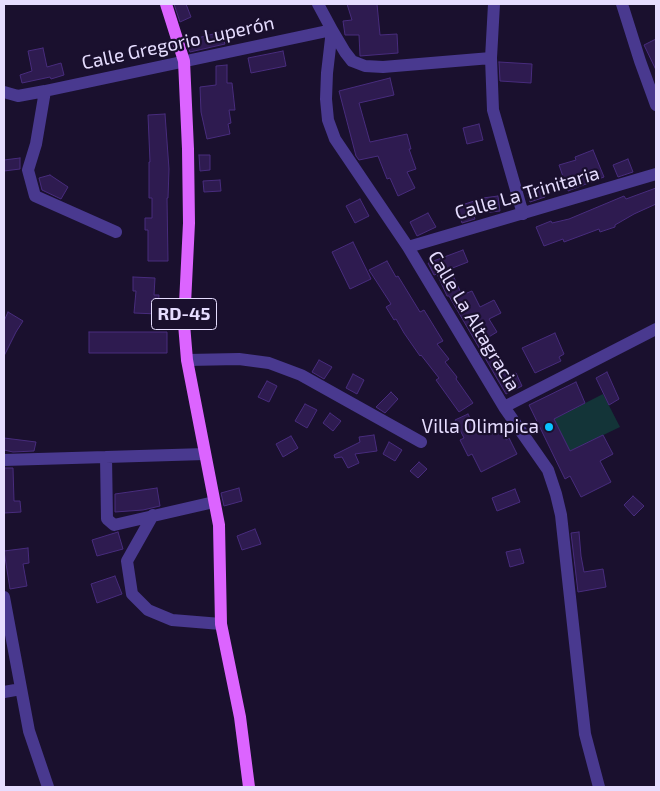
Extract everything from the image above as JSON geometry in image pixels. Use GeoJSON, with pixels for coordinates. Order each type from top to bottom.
{"type":"FeatureCollection","features":[{"type":"Feature","properties":{"kind":"main road","name":"RD-45"},"geometry":{"type":"LineString","coordinates":[[166,4],[184,61],[189,224],[184,324],[187,360],[218,525],[221,624],[240,717],[249,787]]}},
{"type":"Feature","properties":{"kind":"street"},"geometry":{"type":"LineString","coordinates":[[318,4],[345,52],[352,61],[365,66],[383,67],[491,58]]}},
{"type":"Feature","properties":{"kind":"street"},"geometry":{"type":"LineString","coordinates":[[494,4],[491,58],[493,110],[524,214]]}},
{"type":"Feature","properties":{"kind":"street"},"geometry":{"type":"LineString","coordinates":[[622,4],[656,105]]}},
{"type":"Feature","properties":{"kind":"street","name":"Calle Gregorio Luperón"},"geometry":{"type":"LineString","coordinates":[[4,92],[18,96],[332,30]]}},
{"type":"Feature","properties":{"kind":"street","name":"Calle La Altagracia"},"geometry":{"type":"LineString","coordinates":[[332,30],[326,99],[328,120],[335,139],[408,247],[504,407],[548,470],[556,494],[560,515],[585,734],[599,787]]}},
{"type":"Feature","properties":{"kind":"street"},"geometry":{"type":"LineString","coordinates":[[44,91],[36,144],[28,170],[35,196],[116,232]]}},
{"type":"Feature","properties":{"kind":"street","name":"Calle La Trinitaria"},"geometry":{"type":"LineString","coordinates":[[408,247],[656,174]]}},
{"type":"Feature","properties":{"kind":"street"},"geometry":{"type":"LineString","coordinates":[[504,407],[656,330]]}},
{"type":"Feature","properties":{"kind":"street"},"geometry":{"type":"LineString","coordinates":[[187,360],[239,360],[269,363],[301,375],[421,442]]}},
{"type":"Feature","properties":{"kind":"street"},"geometry":{"type":"LineString","coordinates":[[4,460],[205,454]]}},
{"type":"Feature","properties":{"kind":"street"},"geometry":{"type":"LineString","coordinates":[[106,457],[108,519],[114,525],[214,502]]}},
{"type":"Feature","properties":{"kind":"street"},"geometry":{"type":"LineString","coordinates":[[152,515],[127,561],[132,594],[148,610],[172,620],[221,624]]}},
{"type":"Feature","properties":{"kind":"street"},"geometry":{"type":"LineString","coordinates":[[4,597],[29,731],[48,787]]}},
{"type":"Feature","properties":{"kind":"street"},"geometry":{"type":"LineString","coordinates":[[4,692],[21,690]]}},
{"type":"Feature","properties":{"kind":"green space"},"geometry":{"type":"Polygon","coordinates":[[[603,394],[620,427],[570,451],[554,419],[603,394]]]}},
{"type":"Feature","properties":{"kind":"building"},"geometry":{"type":"Polygon","coordinates":[[[174,4],[186,4],[191,17],[180,22],[174,4]]]}},
{"type":"Feature","properties":{"kind":"building"},"geometry":{"type":"Polygon","coordinates":[[[347,4],[377,4],[380,35],[397,34],[398,53],[360,56],[359,35],[345,35],[343,21],[352,20],[347,4]]]}},
{"type":"Feature","properties":{"kind":"building"},"geometry":{"type":"Polygon","coordinates":[[[221,32],[225,44],[190,52],[186,41],[221,32]]]}},
{"type":"Feature","properties":{"kind":"building"},"geometry":{"type":"Polygon","coordinates":[[[656,39],[656,70],[644,45],[656,39]]]}},
{"type":"Feature","properties":{"kind":"building"},"geometry":{"type":"Polygon","coordinates":[[[43,48],[47,67],[61,63],[64,75],[22,83],[20,75],[32,71],[28,51],[43,48]]]}},
{"type":"Feature","properties":{"kind":"building"},"geometry":{"type":"Polygon","coordinates":[[[283,51],[286,66],[251,73],[248,58],[283,51]]]}},
{"type":"Feature","properties":{"kind":"building"},"geometry":{"type":"Polygon","coordinates":[[[499,62],[532,64],[531,83],[500,81],[499,62]]]}},
{"type":"Feature","properties":{"kind":"building"},"geometry":{"type":"Polygon","coordinates":[[[227,65],[227,83],[232,83],[235,110],[229,110],[231,123],[228,124],[230,134],[207,139],[201,112],[200,87],[216,85],[216,66],[227,65]]]}},
{"type":"Feature","properties":{"kind":"building"},"geometry":{"type":"Polygon","coordinates":[[[390,78],[394,95],[359,103],[370,142],[407,134],[411,149],[409,149],[416,169],[407,172],[415,188],[398,196],[390,178],[387,179],[378,156],[359,160],[356,156],[339,91],[390,78]]]}},
{"type":"Feature","properties":{"kind":"building"},"geometry":{"type":"Polygon","coordinates":[[[165,114],[169,169],[167,198],[168,261],[148,261],[148,230],[145,230],[145,218],[152,218],[152,198],[149,198],[148,115],[165,114]]]}},
{"type":"Feature","properties":{"kind":"building"},"geometry":{"type":"Polygon","coordinates":[[[479,124],[483,140],[467,144],[463,128],[479,124]]]}},
{"type":"Feature","properties":{"kind":"building"},"geometry":{"type":"Polygon","coordinates":[[[593,150],[604,177],[568,191],[559,165],[576,160],[575,157],[593,150]]]}},
{"type":"Feature","properties":{"kind":"building"},"geometry":{"type":"Polygon","coordinates":[[[199,155],[210,155],[210,170],[200,171],[199,155]]]}},
{"type":"Feature","properties":{"kind":"building"},"geometry":{"type":"Polygon","coordinates":[[[20,158],[20,169],[4,171],[4,160],[20,158]]]}},
{"type":"Feature","properties":{"kind":"building"},"geometry":{"type":"Polygon","coordinates":[[[628,159],[633,172],[618,177],[613,165],[628,159]]]}},
{"type":"Feature","properties":{"kind":"building"},"geometry":{"type":"Polygon","coordinates":[[[50,175],[68,187],[61,199],[42,190],[39,178],[50,175]]]}},
{"type":"Feature","properties":{"kind":"building"},"geometry":{"type":"Polygon","coordinates":[[[220,180],[221,191],[204,192],[203,181],[220,180]]]}},
{"type":"Feature","properties":{"kind":"building"},"geometry":{"type":"Polygon","coordinates":[[[542,185],[545,197],[530,202],[526,190],[542,185]]]}},
{"type":"Feature","properties":{"kind":"building"},"geometry":{"type":"Polygon","coordinates":[[[656,188],[656,204],[634,214],[615,225],[615,227],[600,232],[599,229],[564,242],[563,239],[544,246],[536,227],[551,221],[552,223],[569,219],[624,196],[626,199],[656,188]]]}},
{"type":"Feature","properties":{"kind":"building"},"geometry":{"type":"Polygon","coordinates":[[[498,196],[500,211],[473,214],[475,219],[462,223],[456,207],[483,198],[498,196]]]}},
{"type":"Feature","properties":{"kind":"building"},"geometry":{"type":"Polygon","coordinates":[[[360,199],[369,216],[355,223],[346,206],[360,199]]]}},
{"type":"Feature","properties":{"kind":"building"},"geometry":{"type":"Polygon","coordinates":[[[428,213],[436,227],[417,236],[410,222],[428,213]]]}},
{"type":"Feature","properties":{"kind":"building"},"geometry":{"type":"Polygon","coordinates":[[[353,242],[371,279],[350,289],[332,252],[353,242]]]}},
{"type":"Feature","properties":{"kind":"building"},"geometry":{"type":"Polygon","coordinates":[[[463,250],[468,262],[450,269],[462,295],[472,291],[480,307],[494,300],[501,313],[489,319],[497,332],[487,338],[507,377],[516,373],[522,386],[506,394],[449,296],[447,296],[437,274],[434,275],[428,263],[463,250]]]}},
{"type":"Feature","properties":{"kind":"building"},"geometry":{"type":"Polygon","coordinates":[[[387,261],[420,312],[424,310],[443,341],[437,344],[449,359],[445,362],[473,403],[459,412],[436,380],[439,378],[420,356],[386,307],[391,304],[369,270],[387,261]]]}},
{"type":"Feature","properties":{"kind":"building"},"geometry":{"type":"Polygon","coordinates":[[[133,277],[155,278],[154,295],[159,295],[158,314],[134,313],[136,291],[133,291],[133,277]]]}},
{"type":"Feature","properties":{"kind":"building"},"geometry":{"type":"Polygon","coordinates":[[[8,312],[23,321],[4,356],[4,321],[8,312]]]}},
{"type":"Feature","properties":{"kind":"building"},"geometry":{"type":"Polygon","coordinates":[[[89,332],[167,332],[167,353],[89,353],[89,332]]]}},
{"type":"Feature","properties":{"kind":"building"},"geometry":{"type":"Polygon","coordinates":[[[555,333],[564,354],[559,357],[561,361],[535,373],[522,348],[555,333]]]}},
{"type":"Feature","properties":{"kind":"building"},"geometry":{"type":"Polygon","coordinates":[[[319,360],[332,367],[324,379],[312,372],[319,360]]]}},
{"type":"Feature","properties":{"kind":"building"},"geometry":{"type":"Polygon","coordinates":[[[607,372],[619,399],[609,405],[596,378],[607,372]]]}},
{"type":"Feature","properties":{"kind":"building"},"geometry":{"type":"Polygon","coordinates":[[[353,374],[364,380],[357,394],[346,388],[353,374]]]}},
{"type":"Feature","properties":{"kind":"building"},"geometry":{"type":"Polygon","coordinates":[[[267,381],[277,386],[269,402],[258,397],[267,381]]]}},
{"type":"Feature","properties":{"kind":"building","name":"Villa Olimpica"},"geometry":{"type":"Polygon","coordinates":[[[576,382],[585,403],[554,419],[570,451],[603,435],[613,454],[600,461],[611,482],[581,497],[570,476],[565,479],[529,405],[576,382]]]}},
{"type":"Feature","properties":{"kind":"building"},"geometry":{"type":"Polygon","coordinates":[[[391,392],[398,399],[385,413],[376,407],[391,392]]]}},
{"type":"Feature","properties":{"kind":"building"},"geometry":{"type":"Polygon","coordinates":[[[305,404],[317,410],[307,428],[295,421],[305,404]]]}},
{"type":"Feature","properties":{"kind":"building"},"geometry":{"type":"Polygon","coordinates":[[[330,413],[341,421],[333,431],[323,423],[330,413]]]}},
{"type":"Feature","properties":{"kind":"building"},"geometry":{"type":"Polygon","coordinates":[[[468,414],[477,432],[498,423],[506,440],[509,438],[517,454],[481,472],[472,454],[468,456],[460,440],[464,438],[455,420],[468,414]]]}},
{"type":"Feature","properties":{"kind":"building"},"geometry":{"type":"Polygon","coordinates":[[[374,435],[377,451],[355,454],[359,463],[348,468],[342,457],[335,458],[334,455],[360,442],[359,437],[374,435]]]}},
{"type":"Feature","properties":{"kind":"building"},"geometry":{"type":"Polygon","coordinates":[[[291,436],[298,448],[283,457],[276,444],[291,436]]]}},
{"type":"Feature","properties":{"kind":"building"},"geometry":{"type":"Polygon","coordinates":[[[4,438],[36,442],[34,451],[13,452],[4,450],[4,438]]]}},
{"type":"Feature","properties":{"kind":"building"},"geometry":{"type":"Polygon","coordinates":[[[389,442],[402,450],[395,461],[383,454],[389,442]]]}},
{"type":"Feature","properties":{"kind":"building"},"geometry":{"type":"Polygon","coordinates":[[[419,462],[427,469],[418,478],[410,471],[419,462]]]}},
{"type":"Feature","properties":{"kind":"building"},"geometry":{"type":"Polygon","coordinates":[[[4,468],[13,468],[14,501],[20,501],[21,512],[4,513],[4,468]]]}},
{"type":"Feature","properties":{"kind":"building"},"geometry":{"type":"Polygon","coordinates":[[[157,488],[160,506],[143,510],[115,512],[115,494],[157,488]]]}},
{"type":"Feature","properties":{"kind":"building"},"geometry":{"type":"Polygon","coordinates":[[[239,488],[242,501],[224,506],[221,493],[239,488]]]}},
{"type":"Feature","properties":{"kind":"building"},"geometry":{"type":"Polygon","coordinates":[[[515,489],[520,502],[497,511],[492,498],[515,489]]]}},
{"type":"Feature","properties":{"kind":"building"},"geometry":{"type":"Polygon","coordinates":[[[633,496],[644,506],[634,516],[624,505],[633,496]]]}},
{"type":"Feature","properties":{"kind":"building"},"geometry":{"type":"Polygon","coordinates":[[[255,529],[261,544],[242,550],[237,536],[255,529]]]}},
{"type":"Feature","properties":{"kind":"building"},"geometry":{"type":"Polygon","coordinates":[[[118,532],[123,549],[97,556],[92,540],[118,532]]]}},
{"type":"Feature","properties":{"kind":"building"},"geometry":{"type":"Polygon","coordinates":[[[579,532],[584,572],[603,569],[606,587],[578,592],[571,533],[579,532]]]}},
{"type":"Feature","properties":{"kind":"building"},"geometry":{"type":"Polygon","coordinates":[[[28,548],[29,563],[23,564],[27,586],[10,589],[4,551],[28,548]]]}},
{"type":"Feature","properties":{"kind":"building"},"geometry":{"type":"Polygon","coordinates":[[[520,549],[524,563],[510,567],[506,552],[520,549]]]}},
{"type":"Feature","properties":{"kind":"building"},"geometry":{"type":"Polygon","coordinates":[[[115,576],[122,594],[97,603],[91,584],[115,576]]]}},
{"type":"Feature","properties":{"kind":"place","name":"Villa Olimpica"},"geometry":{"type":"Point","coordinates":[549,427]}}]}
